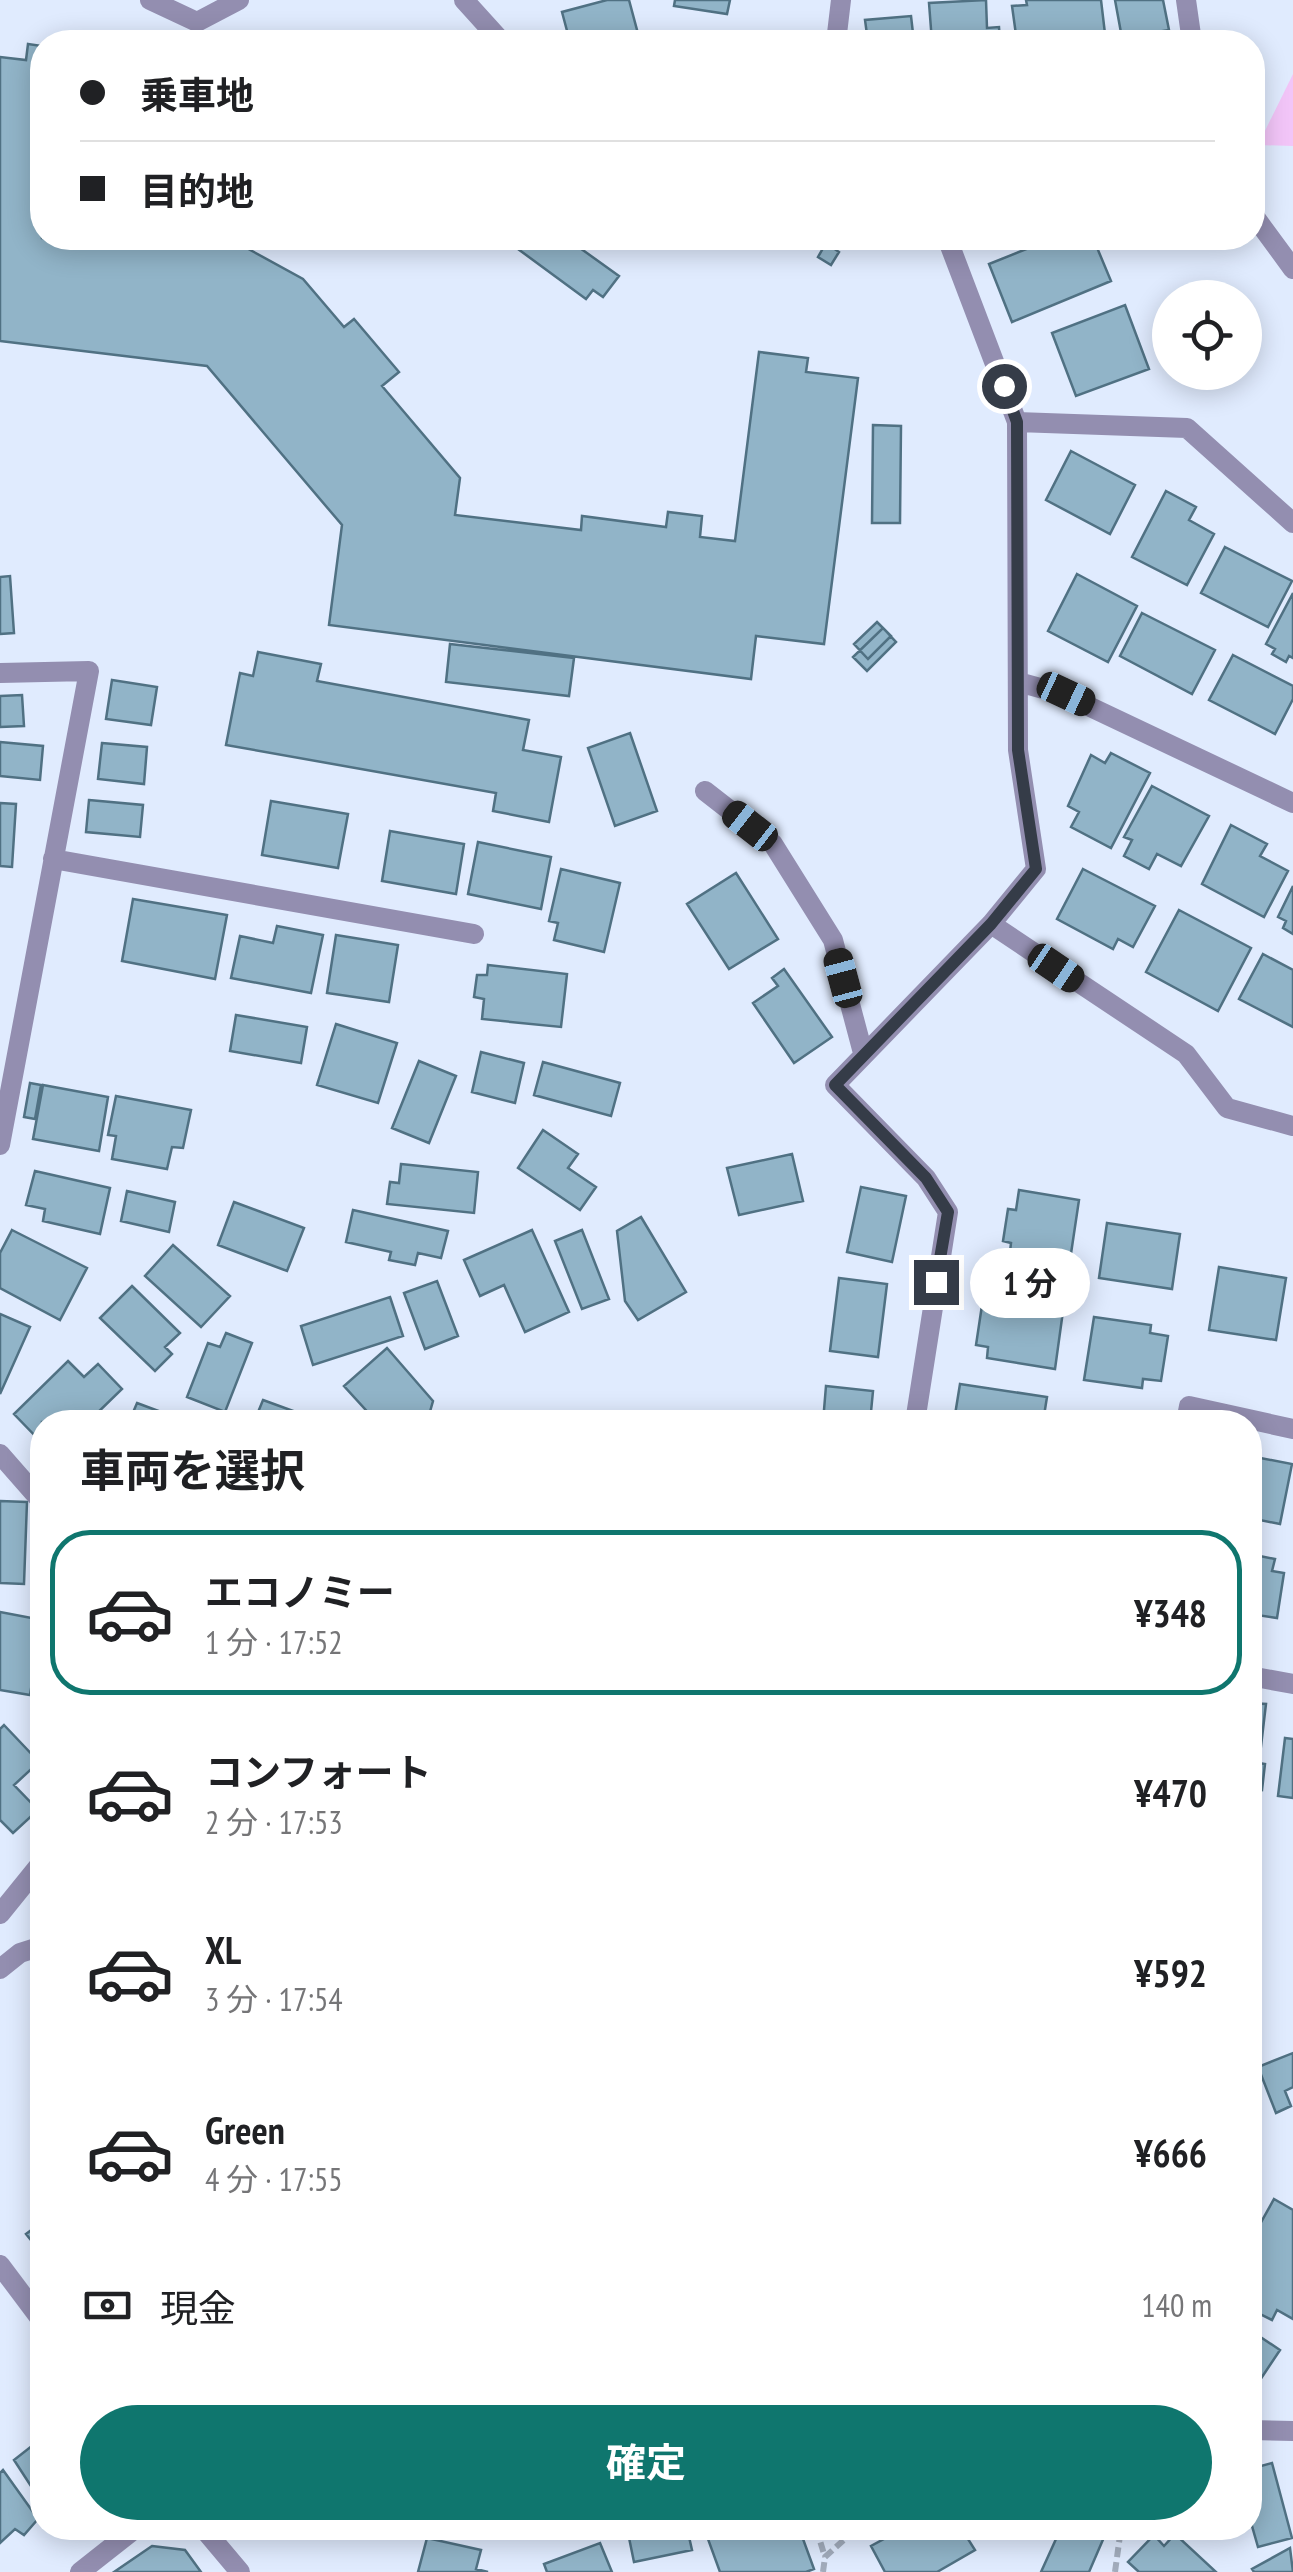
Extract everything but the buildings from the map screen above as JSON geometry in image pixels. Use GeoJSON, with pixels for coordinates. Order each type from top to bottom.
{"type":"FeatureCollection","features":[{"type":"Feature","properties":{"kind":"street"},"geometry":{"type":"LineString","coordinates":[[150,0],[196,22],[239,0]]}},
{"type":"Feature","properties":{"kind":"street"},"geometry":{"type":"LineString","coordinates":[[464,0],[491,30]]}},
{"type":"Feature","properties":{"kind":"street"},"geometry":{"type":"LineString","coordinates":[[837,30],[841,0]]}},
{"type":"Feature","properties":{"kind":"street"},"geometry":{"type":"LineString","coordinates":[[1186,0],[1190,30]]}},
{"type":"Feature","properties":{"kind":"street"},"geometry":{"type":"LineString","coordinates":[[1265,231],[1293,270]]}},
{"type":"Feature","properties":{"kind":"street"},"geometry":{"type":"LineString","coordinates":[[916,1410],[948,1212],[926,1178],[835,1085],[991,924],[1036,869],[1018,750],[1017,422],[952,250]]}},
{"type":"Feature","properties":{"kind":"street"},"geometry":{"type":"LineString","coordinates":[[1017,422],[1188,428],[1293,523]]}},
{"type":"Feature","properties":{"kind":"street"},"geometry":{"type":"LineString","coordinates":[[0,673],[88,671],[0,1145]]}},
{"type":"Feature","properties":{"kind":"street"},"geometry":{"type":"LineString","coordinates":[[1018,682],[1066,694],[1293,803]]}},
{"type":"Feature","properties":{"kind":"street"},"geometry":{"type":"LineString","coordinates":[[705,791],[773,844],[833,940],[863,1053]]}},
{"type":"Feature","properties":{"kind":"street"},"geometry":{"type":"LineString","coordinates":[[54,858],[474,934]]}},
{"type":"Feature","properties":{"kind":"street"},"geometry":{"type":"LineString","coordinates":[[991,924],[1186,1054],[1226,1108],[1293,1126]]}},
{"type":"Feature","properties":{"kind":"street"},"geometry":{"type":"LineString","coordinates":[[1262,1422],[1293,1429]]}},
{"type":"Feature","properties":{"kind":"street"},"geometry":{"type":"LineString","coordinates":[[0,1454],[30,1488]]}},
{"type":"Feature","properties":{"kind":"street"},"geometry":{"type":"LineString","coordinates":[[1262,1678],[1293,1684]]}},
{"type":"Feature","properties":{"kind":"street"},"geometry":{"type":"LineString","coordinates":[[0,1914],[30,1877]]}},
{"type":"Feature","properties":{"kind":"street"},"geometry":{"type":"LineString","coordinates":[[0,1969],[30,1950]]}},
{"type":"Feature","properties":{"kind":"street"},"geometry":{"type":"LineString","coordinates":[[0,2265],[30,2304]]}},
{"type":"Feature","properties":{"kind":"street"},"geometry":{"type":"LineString","coordinates":[[1262,2431],[1293,2432]]}},
{"type":"Feature","properties":{"kind":"street"},"geometry":{"type":"LineString","coordinates":[[80,2572],[121,2540]]}},
{"type":"Feature","properties":{"kind":"street"},"geometry":{"type":"LineString","coordinates":[[213,2540],[240,2572]]}},
{"type":"Feature","properties":{"kind":"path"},"geometry":{"type":"LineString","coordinates":[[820,2540],[825,2558],[823,2572]]}},
{"type":"Feature","properties":{"kind":"path"},"geometry":{"type":"LineString","coordinates":[[825,2558],[844,2540]]}},
{"type":"Feature","properties":{"kind":"path"},"geometry":{"type":"LineString","coordinates":[[1115,2572],[1119,2540]]}},
{"type":"Feature","properties":{"kind":"shaded area"},"geometry":{"type":"Polygon","coordinates":[[[1293,74],[1293,146],[1265,145],[1265,131],[1293,74]]]}},
{"type":"Feature","properties":{"kind":"route"},"geometry":{"type":"LineString","coordinates":[[936,1282],[948,1212],[926,1178],[835,1085],[991,924],[1036,869],[1018,750],[1017,422],[1004,386]]}}]}
